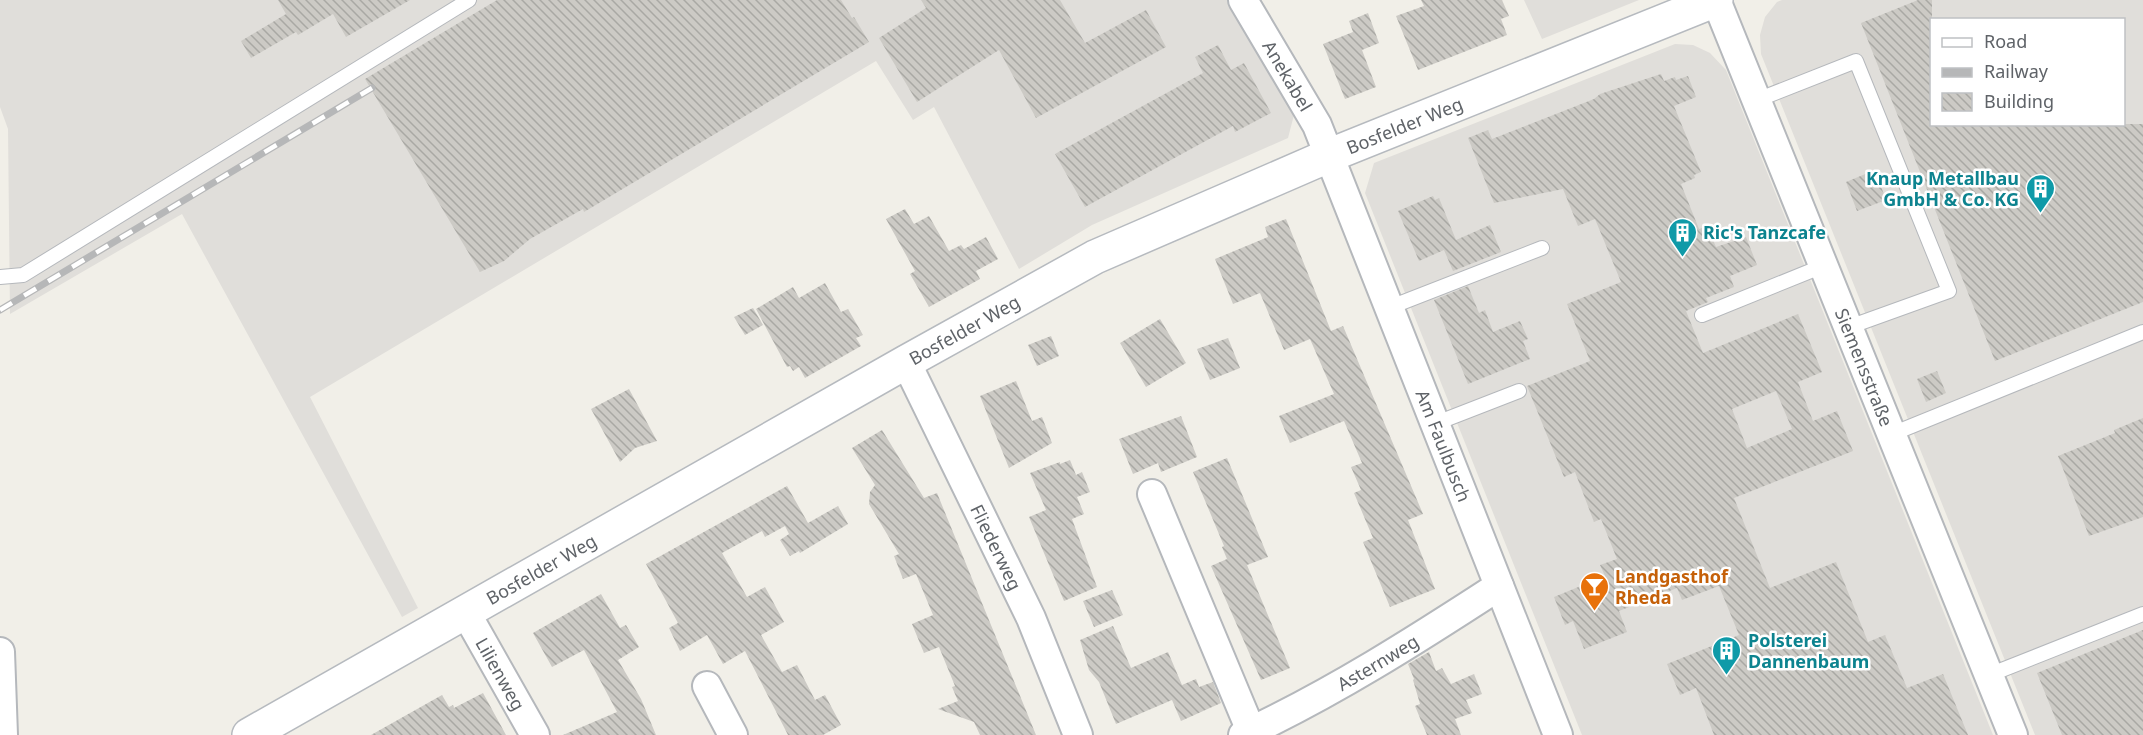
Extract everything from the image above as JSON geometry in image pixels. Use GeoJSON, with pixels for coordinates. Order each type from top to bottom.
{"type":"FeatureCollection","features":[{"type":"Feature","properties":{"kind":"street","name":"Anekabel"},"geometry":{"type":"LineString","coordinates":[[1243,0],[1317,125],[1328,156]]}},
{"type":"Feature","properties":{"kind":"street","name":"Bosfelder Weg"},"geometry":{"type":"LineString","coordinates":[[249,735],[1095,257],[1328,156],[1716,0]]}},
{"type":"Feature","properties":{"kind":"street","name":"Siemensstraße"},"geometry":{"type":"LineString","coordinates":[[1716,0],[2013,735]]}},
{"type":"Feature","properties":{"kind":"street","name":"Am Faulbusch"},"geometry":{"type":"LineString","coordinates":[[1328,156],[1558,735]]}},
{"type":"Feature","properties":{"kind":"street","name":"Fliederweg"},"geometry":{"type":"LineString","coordinates":[[906,362],[1030,618],[1078,735]]}},
{"type":"Feature","properties":{"kind":"street","name":"Asternweg"},"geometry":{"type":"LineString","coordinates":[[1152,494],[1247,733],[1320,697],[1410,644],[1499,586]]}},
{"type":"Feature","properties":{"kind":"street","name":"Lilienweg"},"geometry":{"type":"LineString","coordinates":[[466,613],[535,735]]}},
{"type":"Feature","properties":{"kind":"street"},"geometry":{"type":"LineString","coordinates":[[0,652],[3,735]]}},
{"type":"Feature","properties":{"kind":"street"},"geometry":{"type":"LineString","coordinates":[[707,686],[733,735]]}},
{"type":"Feature","properties":{"kind":"lane"},"geometry":{"type":"LineString","coordinates":[[0,277],[23,275],[469,0]]}},
{"type":"Feature","properties":{"kind":"lane"},"geometry":{"type":"LineString","coordinates":[[1757,100],[1857,61],[1949,291],[1849,327]]}},
{"type":"Feature","properties":{"kind":"lane"},"geometry":{"type":"LineString","coordinates":[[1388,308],[1542,248]]}},
{"type":"Feature","properties":{"kind":"lane"},"geometry":{"type":"LineString","coordinates":[[1702,315],[1823,266]]}},
{"type":"Feature","properties":{"kind":"lane"},"geometry":{"type":"LineString","coordinates":[[1892,434],[2143,332]]}},
{"type":"Feature","properties":{"kind":"lane"},"geometry":{"type":"LineString","coordinates":[[1434,424],[1519,391]]}},
{"type":"Feature","properties":{"kind":"lane"},"geometry":{"type":"LineString","coordinates":[[1989,675],[2143,614]]}},
{"type":"Feature","properties":{"kind":"shaded area"},"geometry":{"type":"Polygon","coordinates":[[[0,0],[1227,0],[1294,115],[1288,138],[1092,225],[1019,269],[934,107],[913,120],[876,61],[310,397],[418,608],[402,617],[182,214],[10,314],[8,129],[0,107],[0,0]]]}},
{"type":"Feature","properties":{"kind":"shaded area"},"geometry":{"type":"Polygon","coordinates":[[[1524,0],[1639,0],[1542,39],[1524,0]]]}},
{"type":"Feature","properties":{"kind":"shaded area"},"geometry":{"type":"Polygon","coordinates":[[[1782,0],[2143,0],[2143,735],[2035,735],[1761,54],[1760,35],[1765,17],[1777,2],[1782,0]]]}},
{"type":"Feature","properties":{"kind":"shaded area"},"geometry":{"type":"Polygon","coordinates":[[[1675,44],[1693,45],[1710,53],[1726,70],[1993,735],[1582,735],[1365,193],[1374,163],[1675,44]]]}},
{"type":"Feature","properties":{"kind":"building"},"geometry":{"type":"Polygon","coordinates":[[[278,0],[410,0],[346,37],[333,14],[298,35],[296,32],[251,58],[241,41],[286,14],[278,0]]]}},
{"type":"Feature","properties":{"kind":"building"},"geometry":{"type":"Polygon","coordinates":[[[497,0],[841,0],[869,42],[584,212],[583,209],[530,239],[504,261],[480,272],[365,79],[497,0]]]}},
{"type":"Feature","properties":{"kind":"building"},"geometry":{"type":"Polygon","coordinates":[[[921,0],[1060,0],[1085,43],[1146,10],[1166,47],[1036,118],[999,50],[917,102],[879,38],[926,8],[921,0]]]}},
{"type":"Feature","properties":{"kind":"building"},"geometry":{"type":"Polygon","coordinates":[[[1421,0],[1502,0],[1509,16],[1501,19],[1507,35],[1418,70],[1396,16],[1424,6],[1421,0]]]}},
{"type":"Feature","properties":{"kind":"building","name":"Knaup Metallbau GmbH & Co. KG"},"geometry":{"type":"Polygon","coordinates":[[[1918,0],[1932,0],[1930,126],[2125,126],[2125,124],[2143,124],[2143,302],[1995,361],[1861,23],[1918,0]]]}},
{"type":"Feature","properties":{"kind":"building"},"geometry":{"type":"Polygon","coordinates":[[[1368,13],[1379,43],[1362,50],[1376,87],[1345,99],[1323,44],[1353,32],[1349,21],[1368,13]]]}},
{"type":"Feature","properties":{"kind":"building"},"geometry":{"type":"Polygon","coordinates":[[[1218,45],[1231,70],[1244,63],[1271,113],[1235,132],[1233,126],[1085,207],[1055,154],[1203,73],[1195,57],[1218,45]]]}},
{"type":"Feature","properties":{"kind":"building"},"geometry":{"type":"Polygon","coordinates":[[[1661,74],[1664,81],[1688,76],[1696,97],[1674,106],[1701,172],[1694,175],[1695,178],[1681,184],[1699,229],[1707,226],[1716,247],[1746,237],[1757,265],[1730,276],[1734,287],[1706,298],[1708,302],[1686,311],[1703,353],[1798,314],[1822,372],[1798,382],[1813,421],[1837,411],[1853,451],[1734,498],[1770,588],[1836,562],[1868,642],[1885,635],[1907,688],[1943,674],[1968,735],[1714,735],[1696,688],[1680,695],[1667,664],[1739,635],[1719,586],[1682,600],[1677,588],[1619,611],[1627,632],[1584,649],[1573,621],[1565,625],[1554,597],[1605,576],[1600,565],[1617,559],[1601,519],[1594,522],[1575,472],[1564,477],[1527,386],[1590,361],[1567,304],[1621,282],[1595,219],[1578,226],[1563,189],[1494,203],[1468,138],[1488,130],[1492,139],[1594,99],[1600,94],[1661,74]],[[1776,391],[1732,409],[1747,448],[1792,429],[1776,391]]]}},
{"type":"Feature","properties":{"kind":"building"},"geometry":{"type":"Polygon","coordinates":[[[1875,170],[1886,200],[1857,211],[1846,182],[1875,170]]]}},
{"type":"Feature","properties":{"kind":"building"},"geometry":{"type":"Polygon","coordinates":[[[1433,196],[1435,200],[1439,198],[1456,240],[1490,225],[1501,252],[1453,271],[1444,250],[1419,261],[1398,211],[1433,196]]]}},
{"type":"Feature","properties":{"kind":"building"},"geometry":{"type":"Polygon","coordinates":[[[905,209],[914,224],[929,216],[949,251],[961,245],[964,249],[986,237],[998,259],[976,271],[980,279],[929,307],[910,274],[915,271],[886,219],[905,209]]]}},
{"type":"Feature","properties":{"kind":"building"},"geometry":{"type":"Polygon","coordinates":[[[1286,219],[1331,331],[1343,326],[1423,514],[1408,520],[1435,589],[1390,607],[1363,542],[1373,538],[1354,493],[1361,490],[1351,467],[1362,463],[1344,421],[1290,443],[1279,416],[1334,394],[1310,339],[1284,350],[1260,293],[1233,304],[1215,259],[1268,237],[1265,227],[1286,219]]]}},
{"type":"Feature","properties":{"kind":"building"},"geometry":{"type":"Polygon","coordinates":[[[825,283],[841,312],[848,309],[863,335],[856,338],[861,346],[805,378],[799,367],[793,371],[790,366],[787,367],[756,309],[793,287],[799,298],[825,283]]]}},
{"type":"Feature","properties":{"kind":"building"},"geometry":{"type":"Polygon","coordinates":[[[1468,286],[1479,313],[1485,310],[1493,332],[1520,321],[1528,339],[1523,341],[1530,359],[1468,384],[1434,300],[1468,286]]]}},
{"type":"Feature","properties":{"kind":"building"},"geometry":{"type":"Polygon","coordinates":[[[753,308],[763,325],[745,335],[734,317],[753,308]]]}},
{"type":"Feature","properties":{"kind":"building"},"geometry":{"type":"Polygon","coordinates":[[[1160,319],[1186,363],[1146,387],[1120,343],[1160,319]]]}},
{"type":"Feature","properties":{"kind":"building"},"geometry":{"type":"Polygon","coordinates":[[[1051,336],[1059,356],[1037,366],[1028,345],[1051,336]]]}},
{"type":"Feature","properties":{"kind":"building"},"geometry":{"type":"Polygon","coordinates":[[[1228,338],[1240,368],[1210,380],[1197,349],[1228,338]]]}},
{"type":"Feature","properties":{"kind":"building"},"geometry":{"type":"Polygon","coordinates":[[[1937,371],[1946,393],[1926,402],[1917,379],[1937,371]]]}},
{"type":"Feature","properties":{"kind":"building"},"geometry":{"type":"Polygon","coordinates":[[[1016,381],[1032,421],[1042,417],[1052,443],[1009,468],[980,396],[1016,381]]]}},
{"type":"Feature","properties":{"kind":"building"},"geometry":{"type":"Polygon","coordinates":[[[629,389],[657,441],[635,448],[620,462],[591,409],[629,389]]]}},
{"type":"Feature","properties":{"kind":"building"},"geometry":{"type":"Polygon","coordinates":[[[1181,416],[1197,457],[1161,472],[1158,463],[1133,474],[1119,439],[1181,416]]]}},
{"type":"Feature","properties":{"kind":"building"},"geometry":{"type":"Polygon","coordinates":[[[2143,418],[2143,517],[2089,536],[2058,456],[2115,433],[2114,430],[2143,418]]]}},
{"type":"Feature","properties":{"kind":"building"},"geometry":{"type":"Polygon","coordinates":[[[882,430],[924,498],[937,493],[1036,735],[980,735],[974,722],[938,709],[958,701],[952,687],[955,686],[939,647],[924,653],[912,624],[933,615],[916,574],[903,579],[894,556],[899,554],[869,504],[870,492],[875,485],[852,448],[882,430]]]}},
{"type":"Feature","properties":{"kind":"building"},"geometry":{"type":"Polygon","coordinates":[[[1227,458],[1268,557],[1247,565],[1290,668],[1261,680],[1211,566],[1227,559],[1222,547],[1224,546],[1193,472],[1227,458]]]}},
{"type":"Feature","properties":{"kind":"building"},"geometry":{"type":"Polygon","coordinates":[[[1070,460],[1076,475],[1082,472],[1090,492],[1077,497],[1084,514],[1072,519],[1097,587],[1064,601],[1029,517],[1046,510],[1030,473],[1070,460]]]}},
{"type":"Feature","properties":{"kind":"building"},"geometry":{"type":"Polygon","coordinates":[[[787,486],[808,523],[838,506],[848,524],[800,553],[799,551],[790,556],[780,540],[789,534],[785,526],[765,537],[762,531],[722,553],[747,597],[765,587],[784,622],[761,635],[782,672],[797,665],[815,700],[825,695],[841,725],[823,735],[788,735],[745,651],[723,664],[707,635],[680,651],[669,628],[678,623],[646,564],[787,486]]]}},
{"type":"Feature","properties":{"kind":"building"},"geometry":{"type":"Polygon","coordinates":[[[1112,590],[1123,615],[1094,627],[1083,601],[1112,590]]]}},
{"type":"Feature","properties":{"kind":"building"},"geometry":{"type":"Polygon","coordinates":[[[601,594],[620,628],[626,625],[639,647],[618,660],[641,699],[656,735],[563,735],[617,712],[584,650],[552,667],[533,633],[601,594]]]}},
{"type":"Feature","properties":{"kind":"building"},"geometry":{"type":"Polygon","coordinates":[[[1113,626],[1131,668],[1168,652],[1182,685],[1196,679],[1199,687],[1213,682],[1221,703],[1181,721],[1172,700],[1116,724],[1099,682],[1089,670],[1080,640],[1113,626]]]}},
{"type":"Feature","properties":{"kind":"building"},"geometry":{"type":"Polygon","coordinates":[[[2143,630],[2143,735],[2062,735],[2037,673],[2143,630]]]}},
{"type":"Feature","properties":{"kind":"building"},"geometry":{"type":"Polygon","coordinates":[[[1429,652],[1436,671],[1442,668],[1451,684],[1474,674],[1482,694],[1466,700],[1472,713],[1455,719],[1461,735],[1427,735],[1415,706],[1420,704],[1408,664],[1429,652]]]}},
{"type":"Feature","properties":{"kind":"building"},"geometry":{"type":"Polygon","coordinates":[[[483,693],[506,735],[371,735],[442,695],[449,707],[453,705],[454,708],[483,693]]]}},
{"type":"Feature","properties":{"kind":"railway"},"geometry":{"type":"LineString","coordinates":[[0,310],[372,88]]}},
{"type":"Feature","properties":{"kind":"place","name":"Knaup Metallbau GmbH & Co. KG"},"geometry":{"type":"Point","coordinates":[2040,214]}},
{"type":"Feature","properties":{"kind":"place","name":"Ric's Tanzcafe"},"geometry":{"type":"Point","coordinates":[1682,258]}},
{"type":"Feature","properties":{"kind":"place","name":"Landgasthof Rheda"},"geometry":{"type":"Point","coordinates":[1594,612]}},
{"type":"Feature","properties":{"kind":"place","name":"Polsterei Dannenbaum"},"geometry":{"type":"Point","coordinates":[1727,676]}}]}
